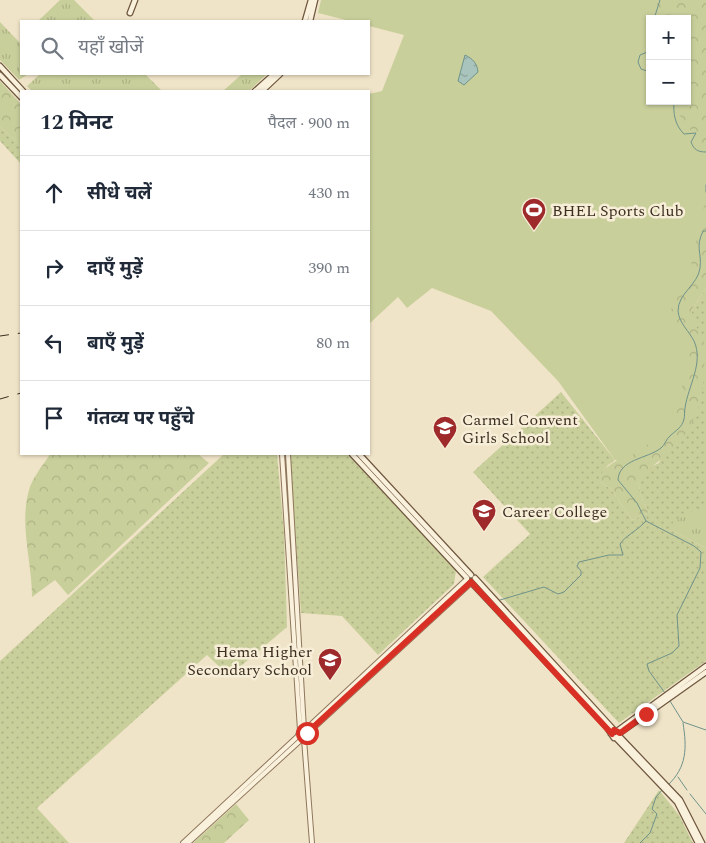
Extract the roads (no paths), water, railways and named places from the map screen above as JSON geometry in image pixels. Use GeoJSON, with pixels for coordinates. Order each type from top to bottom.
{"type":"FeatureCollection","features":[{"type":"Feature","properties":{"kind":"main road"},"geometry":{"type":"LineString","coordinates":[[130,13],[134,0]]}},
{"type":"Feature","properties":{"kind":"main road"},"geometry":{"type":"LineString","coordinates":[[305,20],[311,0]]}},
{"type":"Feature","properties":{"kind":"main road"},"geometry":{"type":"LineString","coordinates":[[310,20],[315,0]]}},
{"type":"Feature","properties":{"kind":"main road"},"geometry":{"type":"LineString","coordinates":[[0,66],[22,90]]}},
{"type":"Feature","properties":{"kind":"main road"},"geometry":{"type":"LineString","coordinates":[[0,75],[20,96]]}},
{"type":"Feature","properties":{"kind":"main road"},"geometry":{"type":"LineString","coordinates":[[256,90],[273,75]]}},
{"type":"Feature","properties":{"kind":"main road"},"geometry":{"type":"LineString","coordinates":[[263,90],[279,75]]}},
{"type":"Feature","properties":{"kind":"main road"},"geometry":{"type":"LineString","coordinates":[[353,455],[373,472]]}},
{"type":"Feature","properties":{"kind":"main road"},"geometry":{"type":"LineString","coordinates":[[360,455],[470,579],[662,785],[680,800],[702,843]]}},
{"type":"Feature","properties":{"kind":"main road"},"geometry":{"type":"LineString","coordinates":[[616,734],[706,666]]}},
{"type":"Feature","properties":{"kind":"main road"},"geometry":{"type":"LineString","coordinates":[[687,682],[706,672]]}},
{"type":"Feature","properties":{"kind":"main road"},"geometry":{"type":"LineString","coordinates":[[669,791],[677,802],[698,843]]}},
{"type":"Feature","properties":{"kind":"street"},"geometry":{"type":"LineString","coordinates":[[282,455],[304,731]]}},
{"type":"Feature","properties":{"kind":"street"},"geometry":{"type":"LineString","coordinates":[[183,843],[301,738],[304,731],[288,455]]}},
{"type":"Feature","properties":{"kind":"street"},"geometry":{"type":"LineString","coordinates":[[188,843],[301,738],[304,731],[470,579]]}},
{"type":"Feature","properties":{"kind":"street"},"geometry":{"type":"LineString","coordinates":[[301,738],[312,843]]}},
{"type":"Feature","properties":{"kind":"water"},"geometry":{"type":"Polygon","coordinates":[[[465,55],[474,62],[478,72],[464,85],[458,81],[465,55]]]}},
{"type":"Feature","properties":{"kind":"waterway"},"geometry":{"type":"LineString","coordinates":[[655,15],[660,0]]}},
{"type":"Feature","properties":{"kind":"waterway"},"geometry":{"type":"LineString","coordinates":[[646,53],[640,55],[638,62],[641,69],[646,71]]}},
{"type":"Feature","properties":{"kind":"waterway"},"geometry":{"type":"LineString","coordinates":[[674,105],[674,115],[678,127],[684,134],[696,133],[691,142],[693,147],[701,152],[706,152]]}},
{"type":"Feature","properties":{"kind":"waterway"},"geometry":{"type":"LineString","coordinates":[[706,185],[706,192]]}},
{"type":"Feature","properties":{"kind":"waterway"},"geometry":{"type":"LineString","coordinates":[[665,693],[649,671],[647,664],[672,653],[679,646],[677,615],[700,568],[701,552],[694,546],[646,521],[637,503],[618,480],[623,468],[661,448],[669,437],[682,425],[696,366],[697,349],[682,323],[678,311],[681,299],[698,274],[700,268],[699,242],[703,231],[706,231]]}},
{"type":"Feature","properties":{"kind":"waterway"},"geometry":{"type":"LineString","coordinates":[[500,600],[544,587],[558,594],[564,592],[581,575],[581,571],[577,566],[579,562],[609,555],[623,555],[620,544],[646,521]]}},
{"type":"Feature","properties":{"kind":"waterway"},"geometry":{"type":"LineString","coordinates":[[670,701],[683,722],[706,730]]}},
{"type":"Feature","properties":{"kind":"waterway"},"geometry":{"type":"LineString","coordinates":[[668,785],[679,771],[684,757],[683,723]]}},
{"type":"Feature","properties":{"kind":"waterway"},"geometry":{"type":"LineString","coordinates":[[678,777],[687,790]]}},
{"type":"Feature","properties":{"kind":"waterway"},"geometry":{"type":"LineString","coordinates":[[640,843],[650,833],[657,814],[652,809],[656,797],[663,789]]}},
{"type":"Feature","properties":{"kind":"waterway"},"geometry":{"type":"LineString","coordinates":[[690,794],[706,814]]}},
{"type":"Feature","properties":{"kind":"railway"},"geometry":{"type":"LineString","coordinates":[[0,336],[20,333]]}},
{"type":"Feature","properties":{"kind":"railway"},"geometry":{"type":"LineString","coordinates":[[0,399],[20,393]]}},
{"type":"Feature","properties":{"kind":"place","name":"BHEL Sports Club"},"geometry":{"type":"Point","coordinates":[534,231]}},
{"type":"Feature","properties":{"kind":"place","name":"Carmel Convent Girls School"},"geometry":{"type":"Point","coordinates":[445,449]}},
{"type":"Feature","properties":{"kind":"place","name":"Career College"},"geometry":{"type":"Point","coordinates":[484,532]}},
{"type":"Feature","properties":{"kind":"place","name":"Hema Higher Secondary School"},"geometry":{"type":"Point","coordinates":[330,681]}}]}
